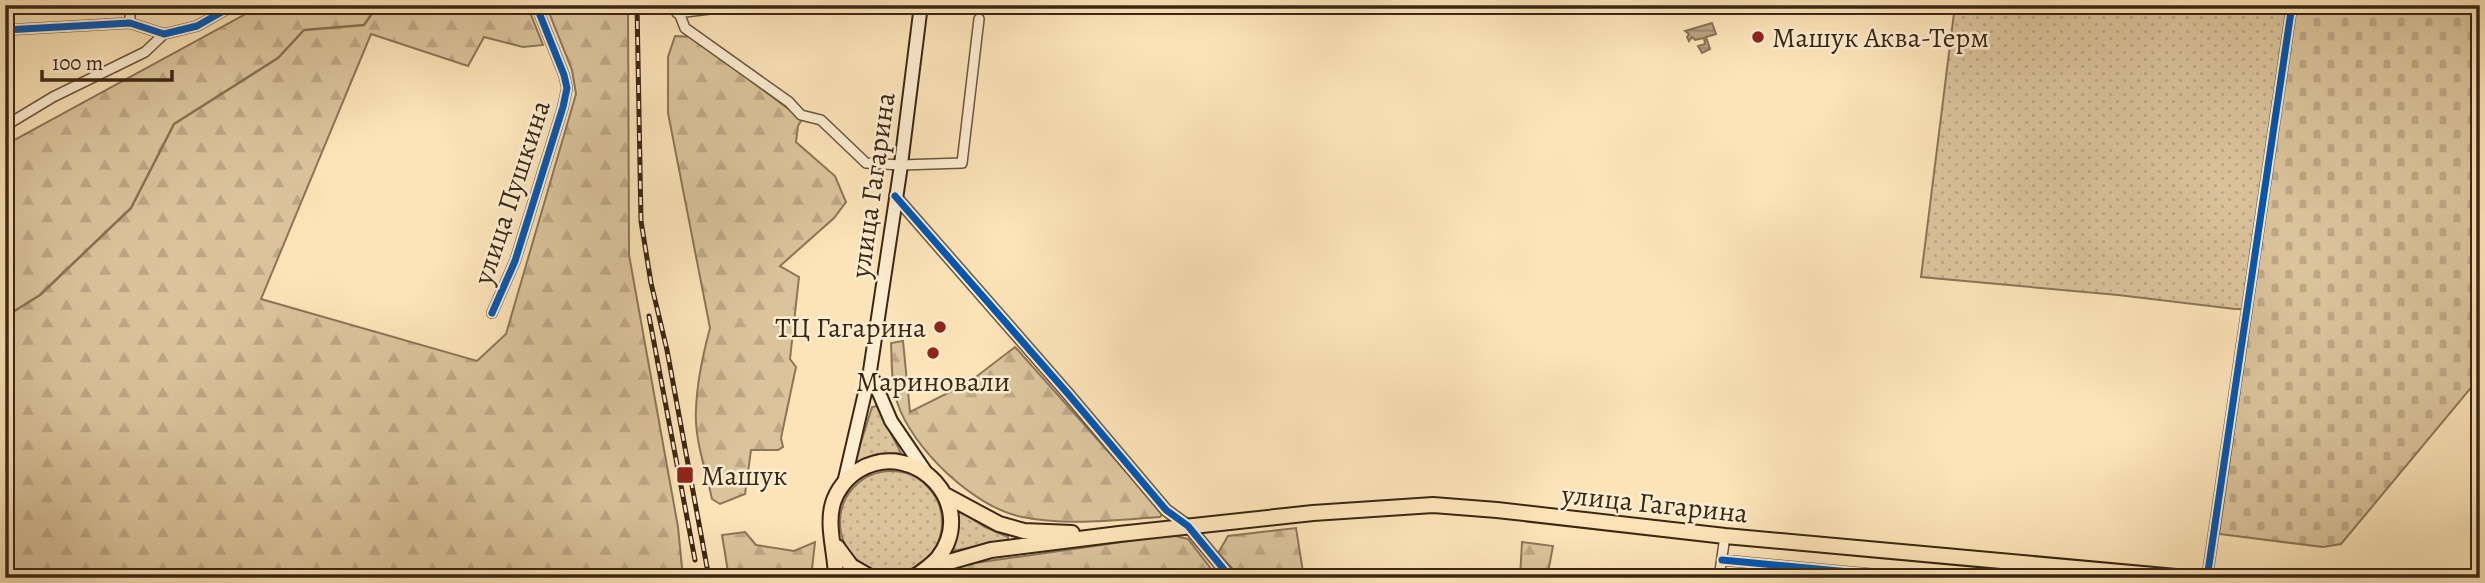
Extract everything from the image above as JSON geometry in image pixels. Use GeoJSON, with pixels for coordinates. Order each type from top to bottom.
{"type":"FeatureCollection","features":[{"type":"Feature","properties":{"kind":"main road","name":"улица Гагарина"},"geometry":{"type":"LineString","coordinates":[[844,483],[870,371],[901,165],[920,5]]}},
{"type":"Feature","properties":{"kind":"main road"},"geometry":{"type":"LineString","coordinates":[[870,371],[891,421],[945,495],[950,511],[947,542],[939,556],[917,574]]}},
{"type":"Feature","properties":{"kind":"main road"},"geometry":{"type":"LineString","coordinates":[[836,578],[831,515],[837,494],[844,483],[855,472],[882,461],[904,463],[925,471]]}},
{"type":"Feature","properties":{"kind":"main road"},"geometry":{"type":"LineString","coordinates":[[945,495],[999,524],[1024,531],[1119,534]]}},
{"type":"Feature","properties":{"kind":"main road","name":"улица Гагарина"},"geometry":{"type":"LineString","coordinates":[[1119,534],[1313,513],[1433,505],[1725,536],[2186,578]]}},
{"type":"Feature","properties":{"kind":"main road"},"geometry":{"type":"LineString","coordinates":[[917,574],[991,550],[1119,534]]}},
{"type":"Feature","properties":{"kind":"main road"},"geometry":{"type":"LineString","coordinates":[[834,543],[850,566],[872,578]]}},
{"type":"Feature","properties":{"kind":"street"},"geometry":{"type":"LineString","coordinates":[[130,5],[130,23]]}},
{"type":"Feature","properties":{"kind":"street"},"geometry":{"type":"LineString","coordinates":[[5,126],[52,97],[145,52],[164,34],[197,26],[234,5]]}},
{"type":"Feature","properties":{"kind":"street","name":"улица Пушкина"},"geometry":{"type":"LineString","coordinates":[[492,313],[515,261],[564,107],[567,88],[536,5]]}},
{"type":"Feature","properties":{"kind":"street"},"geometry":{"type":"LineString","coordinates":[[742,5],[677,9],[685,28],[789,102],[801,115],[821,120],[866,163],[962,163],[979,19]]}},
{"type":"Feature","properties":{"kind":"street"},"geometry":{"type":"LineString","coordinates":[[2207,578],[2292,5]]}},
{"type":"Feature","properties":{"kind":"street"},"geometry":{"type":"LineString","coordinates":[[5,30],[130,23],[164,34]]}},
{"type":"Feature","properties":{"kind":"street"},"geometry":{"type":"LineString","coordinates":[[895,196],[1166,510],[1188,526],[1231,578]]}},
{"type":"Feature","properties":{"kind":"street"},"geometry":{"type":"LineString","coordinates":[[1719,578],[1725,536]]}},
{"type":"Feature","properties":{"kind":"street"},"geometry":{"type":"LineString","coordinates":[[1722,560],[1876,577],[1914,578]]}},
{"type":"Feature","properties":{"kind":"street"},"geometry":{"type":"LineString","coordinates":[[1796,578],[1799,567]]}},
{"type":"Feature","properties":{"kind":"green space"},"geometry":{"type":"Polygon","coordinates":[[[262,5],[527,5],[543,45],[523,47],[484,37],[468,66],[371,34],[261,299],[477,361],[506,334],[576,94],[572,70],[546,5],[628,5],[629,255],[678,527],[683,578],[5,578],[5,145],[262,5]]]}},
{"type":"Feature","properties":{"kind":"green space"},"geometry":{"type":"Polygon","coordinates":[[[1955,5],[2296,5],[2253,309],[1921,277],[1955,5]]]}},
{"type":"Feature","properties":{"kind":"green space"},"geometry":{"type":"Polygon","coordinates":[[[2296,5],[2480,5],[2480,377],[2341,544],[2323,547],[2219,534],[2296,5]]]}},
{"type":"Feature","properties":{"kind":"green space"},"geometry":{"type":"Polygon","coordinates":[[[675,36],[692,37],[802,119],[798,126],[796,142],[835,176],[846,202],[834,218],[780,266],[799,277],[790,359],[796,367],[781,438],[783,447],[778,450],[751,450],[745,494],[720,504],[712,499],[697,431],[698,389],[710,328],[668,113],[668,57],[675,36]]]}},
{"type":"Feature","properties":{"kind":"green space"},"geometry":{"type":"Polygon","coordinates":[[[903,341],[910,412],[968,383],[1015,347],[1163,513],[1160,517],[1091,522],[1039,520],[1003,511],[984,501],[947,473],[930,456],[905,420],[894,388],[891,343],[903,341]]]}},
{"type":"Feature","properties":{"kind":"green space"},"geometry":{"type":"Polygon","coordinates":[[[877,406],[901,453],[877,454],[854,465],[872,407],[877,406]]]}},
{"type":"Feature","properties":{"kind":"green space"},"geometry":{"type":"Polygon","coordinates":[[[891,471],[910,475],[927,486],[938,503],[942,522],[938,541],[927,558],[910,569],[891,573],[872,569],[855,558],[844,541],[840,522],[844,503],[855,486],[872,475],[891,471]]]}},
{"type":"Feature","properties":{"kind":"green space"},"geometry":{"type":"Polygon","coordinates":[[[958,510],[985,527],[1008,537],[1008,540],[953,551],[958,530],[958,510]]]}},
{"type":"Feature","properties":{"kind":"green space"},"geometry":{"type":"Polygon","coordinates":[[[1296,528],[1304,578],[1241,578],[1218,553],[1228,536],[1296,528]]]}},
{"type":"Feature","properties":{"kind":"green space"},"geometry":{"type":"Polygon","coordinates":[[[745,532],[756,545],[794,551],[815,542],[811,578],[729,578],[722,535],[745,532]]]}},
{"type":"Feature","properties":{"kind":"green space"},"geometry":{"type":"Polygon","coordinates":[[[1171,535],[1188,539],[1218,578],[931,578],[939,571],[975,563],[1171,535]]]}},
{"type":"Feature","properties":{"kind":"green space"},"geometry":{"type":"Polygon","coordinates":[[[1522,542],[1553,546],[1547,578],[1520,578],[1522,542]]]}},
{"type":"Feature","properties":{"kind":"shaded area"},"geometry":{"type":"Polygon","coordinates":[[[1712,23],[1716,34],[1706,37],[1710,49],[1702,53],[1698,46],[1705,44],[1704,38],[1695,40],[1692,37],[1689,41],[1689,34],[1685,31],[1712,23]]]}},
{"type":"Feature","properties":{"kind":"waterway"},"geometry":{"type":"LineString","coordinates":[[5,317],[40,295],[131,208],[174,124],[278,58],[304,30],[364,25],[378,5]]}},
{"type":"Feature","properties":{"kind":"railway"},"geometry":{"type":"LineString","coordinates":[[637,5],[641,221],[709,578]]}},
{"type":"Feature","properties":{"kind":"railway"},"geometry":{"type":"LineString","coordinates":[[649,316],[695,560]]}},
{"type":"Feature","properties":{"kind":"cycle path"},"geometry":{"type":"LineString","coordinates":[[5,30],[130,23],[164,34],[197,26],[234,5]]}},
{"type":"Feature","properties":{"kind":"cycle path"},"geometry":{"type":"LineString","coordinates":[[492,313],[515,261],[567,88],[536,5]]}},
{"type":"Feature","properties":{"kind":"cycle path"},"geometry":{"type":"LineString","coordinates":[[2207,578],[2292,5]]}},
{"type":"Feature","properties":{"kind":"cycle path"},"geometry":{"type":"LineString","coordinates":[[895,196],[1166,510],[1188,526],[1231,578]]}},
{"type":"Feature","properties":{"kind":"cycle path"},"geometry":{"type":"LineString","coordinates":[[1722,560],[1914,578]]}},
{"type":"Feature","properties":{"kind":"place","name":"Машук Аква-Терм"},"geometry":{"type":"Point","coordinates":[1758,37]}},
{"type":"Feature","properties":{"kind":"place","name":"ТЦ Гагарина"},"geometry":{"type":"Point","coordinates":[940,327]}},
{"type":"Feature","properties":{"kind":"place","name":"Мариновали"},"geometry":{"type":"Point","coordinates":[933,353]}},
{"type":"Feature","properties":{"kind":"place","name":"Машук"},"geometry":{"type":"Point","coordinates":[685,475]}}]}
